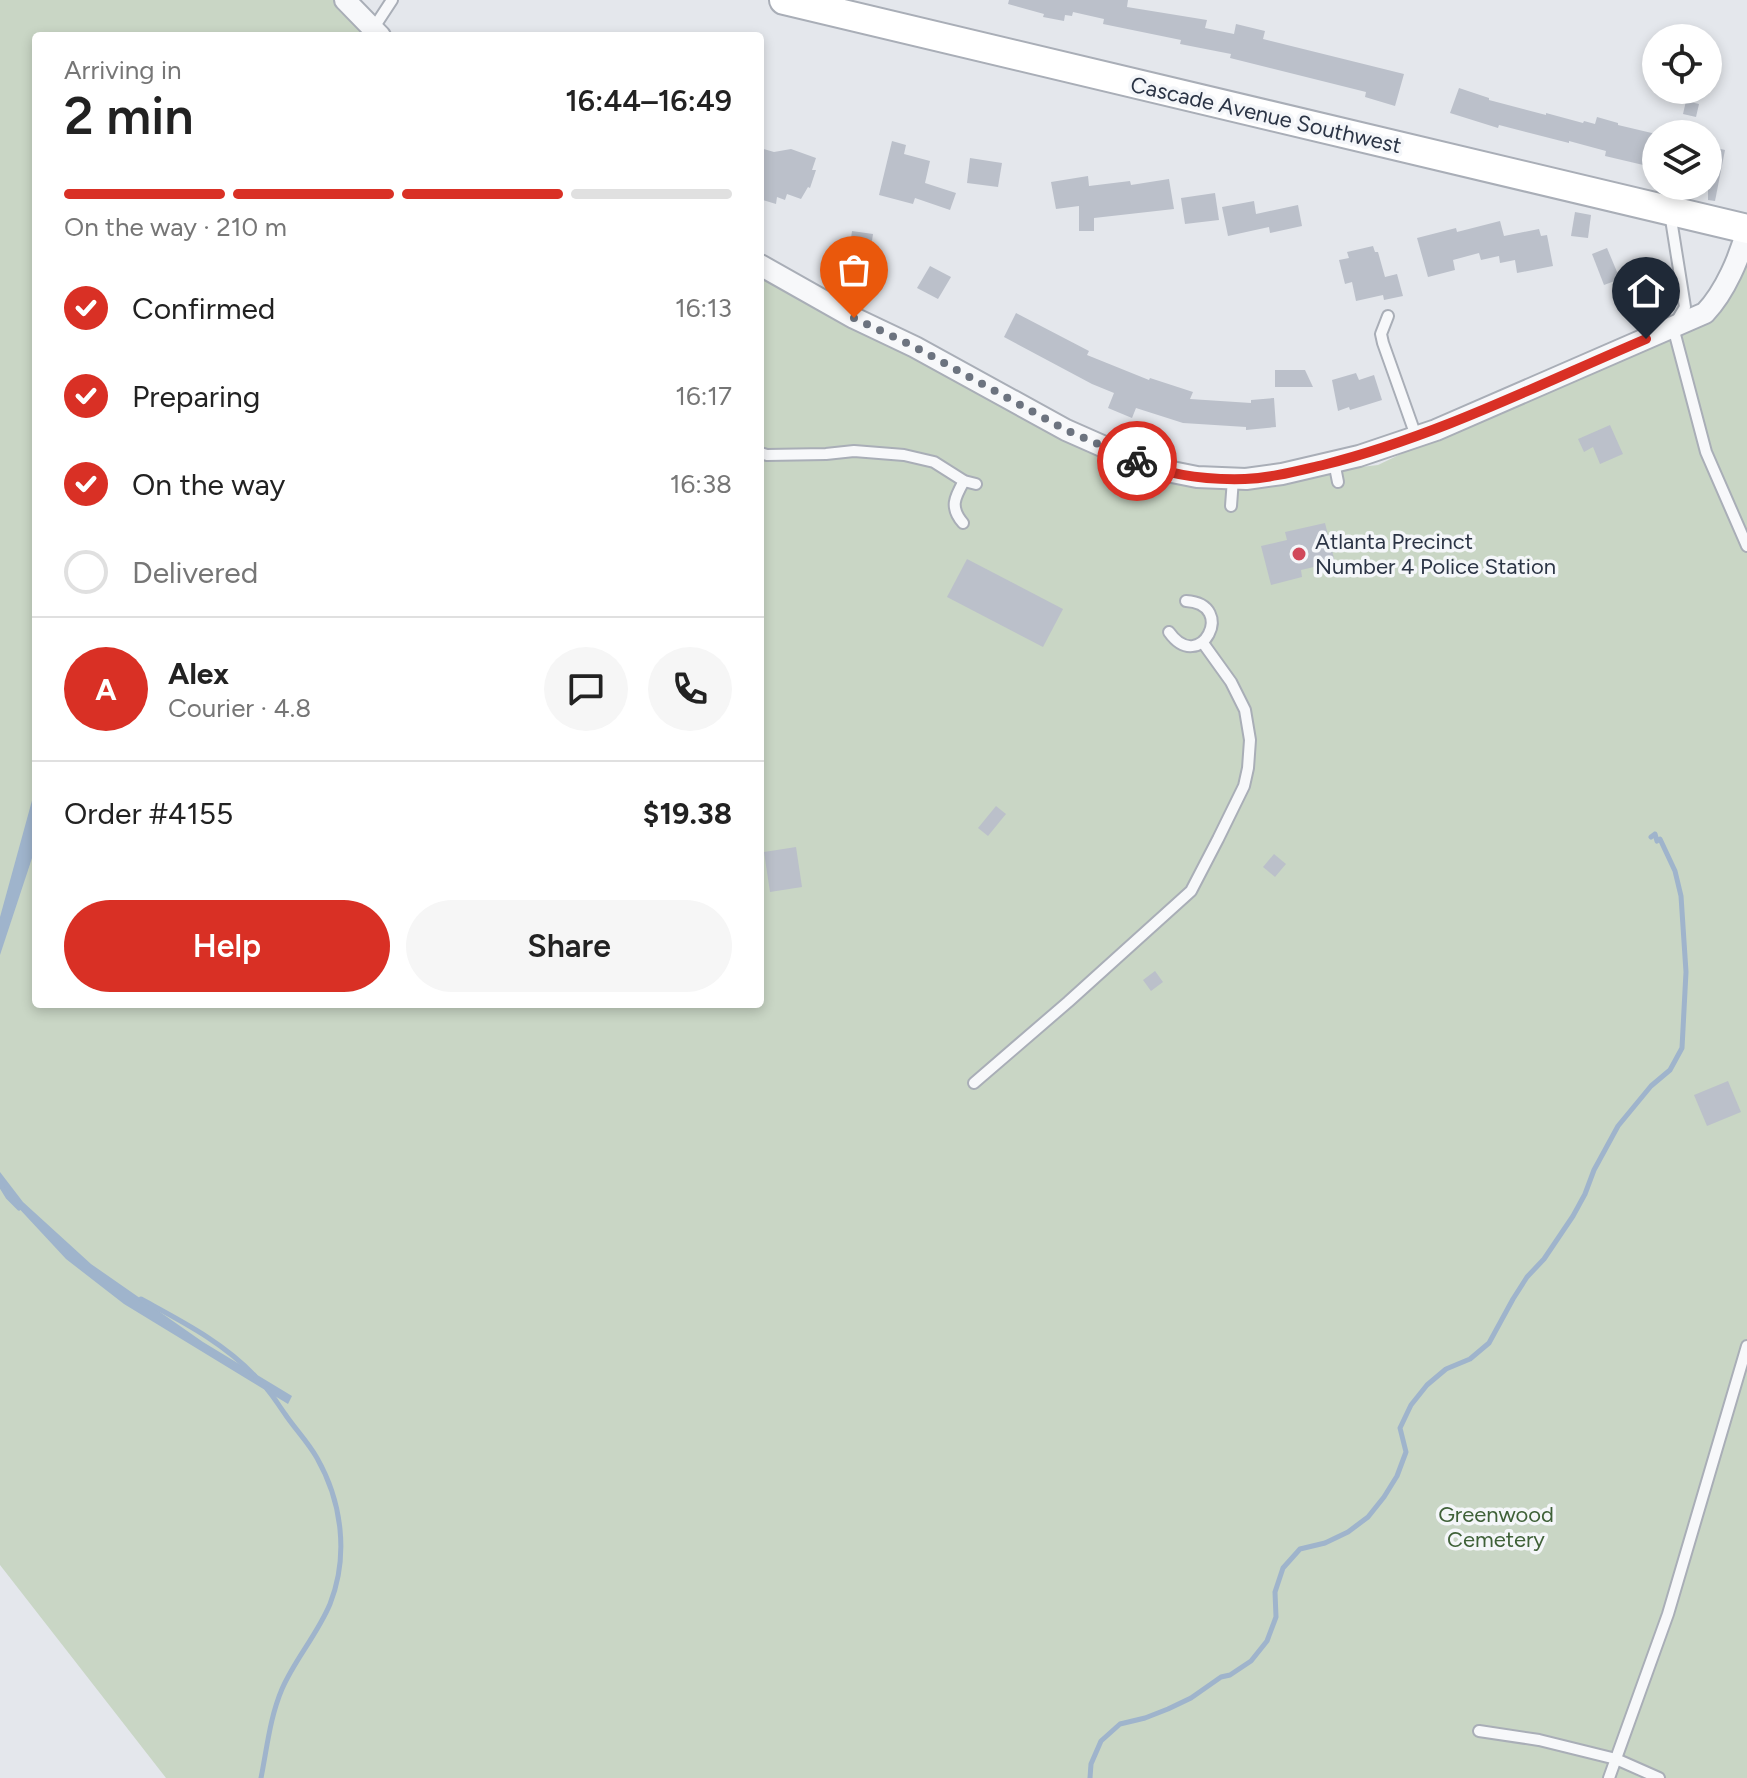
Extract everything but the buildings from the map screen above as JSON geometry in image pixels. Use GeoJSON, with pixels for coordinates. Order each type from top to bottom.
{"type":"FeatureCollection","features":[{"type":"Feature","properties":{"kind":"main road","name":"Cascade Avenue Southwest"},"geometry":{"type":"LineString","coordinates":[[784,0],[1747,228]]}},
{"type":"Feature","properties":{"kind":"street"},"geometry":{"type":"LineString","coordinates":[[345,0],[377,32]]}},
{"type":"Feature","properties":{"kind":"street"},"geometry":{"type":"LineString","coordinates":[[764,267],[1066,430],[1152,468],[1197,477],[1246,479],[1336,472],[1359,456],[1436,430],[1705,313],[1713,305],[1741,253],[1747,228]]}},
{"type":"Feature","properties":{"kind":"lane"},"geometry":{"type":"LineString","coordinates":[[377,32],[392,0]]}},
{"type":"Feature","properties":{"kind":"lane"},"geometry":{"type":"LineString","coordinates":[[1669,211],[1685,307],[1673,327],[1706,452],[1747,546]]}},
{"type":"Feature","properties":{"kind":"lane"},"geometry":{"type":"LineString","coordinates":[[1388,316],[1381,334],[1383,343],[1416,436]]}},
{"type":"Feature","properties":{"kind":"lane"},"geometry":{"type":"LineString","coordinates":[[764,454],[854,451],[904,455],[934,462],[970,482],[955,499],[956,515],[963,523]]}},
{"type":"Feature","properties":{"kind":"lane"},"geometry":{"type":"LineString","coordinates":[[1231,506],[1233,479]]}},
{"type":"Feature","properties":{"kind":"lane"},"geometry":{"type":"LineString","coordinates":[[1169,632],[1183,646],[1203,643],[1210,635],[1211,615],[1205,607],[1186,601]]}},
{"type":"Feature","properties":{"kind":"lane"},"geometry":{"type":"LineString","coordinates":[[974,1083],[1191,891],[1244,786],[1250,740],[1245,710],[1231,682],[1203,643]]}},
{"type":"Feature","properties":{"kind":"lane"},"geometry":{"type":"LineString","coordinates":[[1609,1778],[1668,1614],[1747,1346]]}},
{"type":"Feature","properties":{"kind":"lane"},"geometry":{"type":"LineString","coordinates":[[1479,1731],[1539,1740],[1616,1759],[1659,1778]]}},
{"type":"Feature","properties":{"kind":"green space","name":"Greenwood Cemetery"},"geometry":{"type":"Polygon","coordinates":[[[0,0],[339,0],[373,32],[32,32],[32,1008],[764,1008],[764,266],[1127,455],[1251,480],[1378,465],[1705,313],[1747,229],[1747,1778],[166,1778],[0,1565],[0,0]]]}},
{"type":"Feature","properties":{"kind":"water"},"geometry":{"type":"Polygon","coordinates":[[[32,801],[32,858],[0,955],[0,917],[32,801]]]}},
{"type":"Feature","properties":{"kind":"water"},"geometry":{"type":"Polygon","coordinates":[[[0,1172],[23,1202],[91,1264],[203,1342],[292,1396],[288,1404],[124,1304],[66,1259],[0,1188],[0,1172]]]}},
{"type":"Feature","properties":{"kind":"waterway"},"geometry":{"type":"LineString","coordinates":[[1090,1778],[1091,1764],[1101,1741],[1120,1724],[1145,1718],[1191,1698],[1251,1661],[1267,1641],[1276,1617],[1275,1592],[1283,1568],[1300,1549],[1325,1543],[1348,1532],[1368,1517],[1384,1497],[1397,1476],[1406,1452],[1400,1428],[1411,1405],[1427,1385],[1446,1369],[1470,1359],[1489,1343],[1527,1277],[1544,1259],[1573,1216],[1618,1126],[1651,1086],[1670,1070],[1682,1048],[1686,972],[1681,896],[1675,871],[1660,839],[1657,841],[1655,834],[1651,837]]}},
{"type":"Feature","properties":{"kind":"waterway"},"geometry":{"type":"LineString","coordinates":[[0,1184],[19,1208]]}},
{"type":"Feature","properties":{"kind":"waterway"},"geometry":{"type":"LineString","coordinates":[[141,1299],[215,1342],[255,1376]]}},
{"type":"Feature","properties":{"kind":"waterway"},"geometry":{"type":"LineString","coordinates":[[261,1778],[278,1700],[287,1678],[330,1604],[340,1567],[341,1548],[337,1511],[326,1475],[310,1446],[267,1389]]}},
{"type":"Feature","properties":{"kind":"way so far"},"geometry":{"type":"LineString","coordinates":[[854,318],[915,347],[1066,430],[1137,461]]}},
{"type":"Feature","properties":{"kind":"place","name":"Atlanta Precinct Number 4 Police Station"},"geometry":{"type":"Point","coordinates":[1299,554]}},
{"type":"Feature","properties":{"kind":"route"},"geometry":{"type":"LineString","coordinates":[[1137,461],[1152,468],[1197,477],[1246,479],[1359,456],[1436,430],[1646,339]]}}]}
